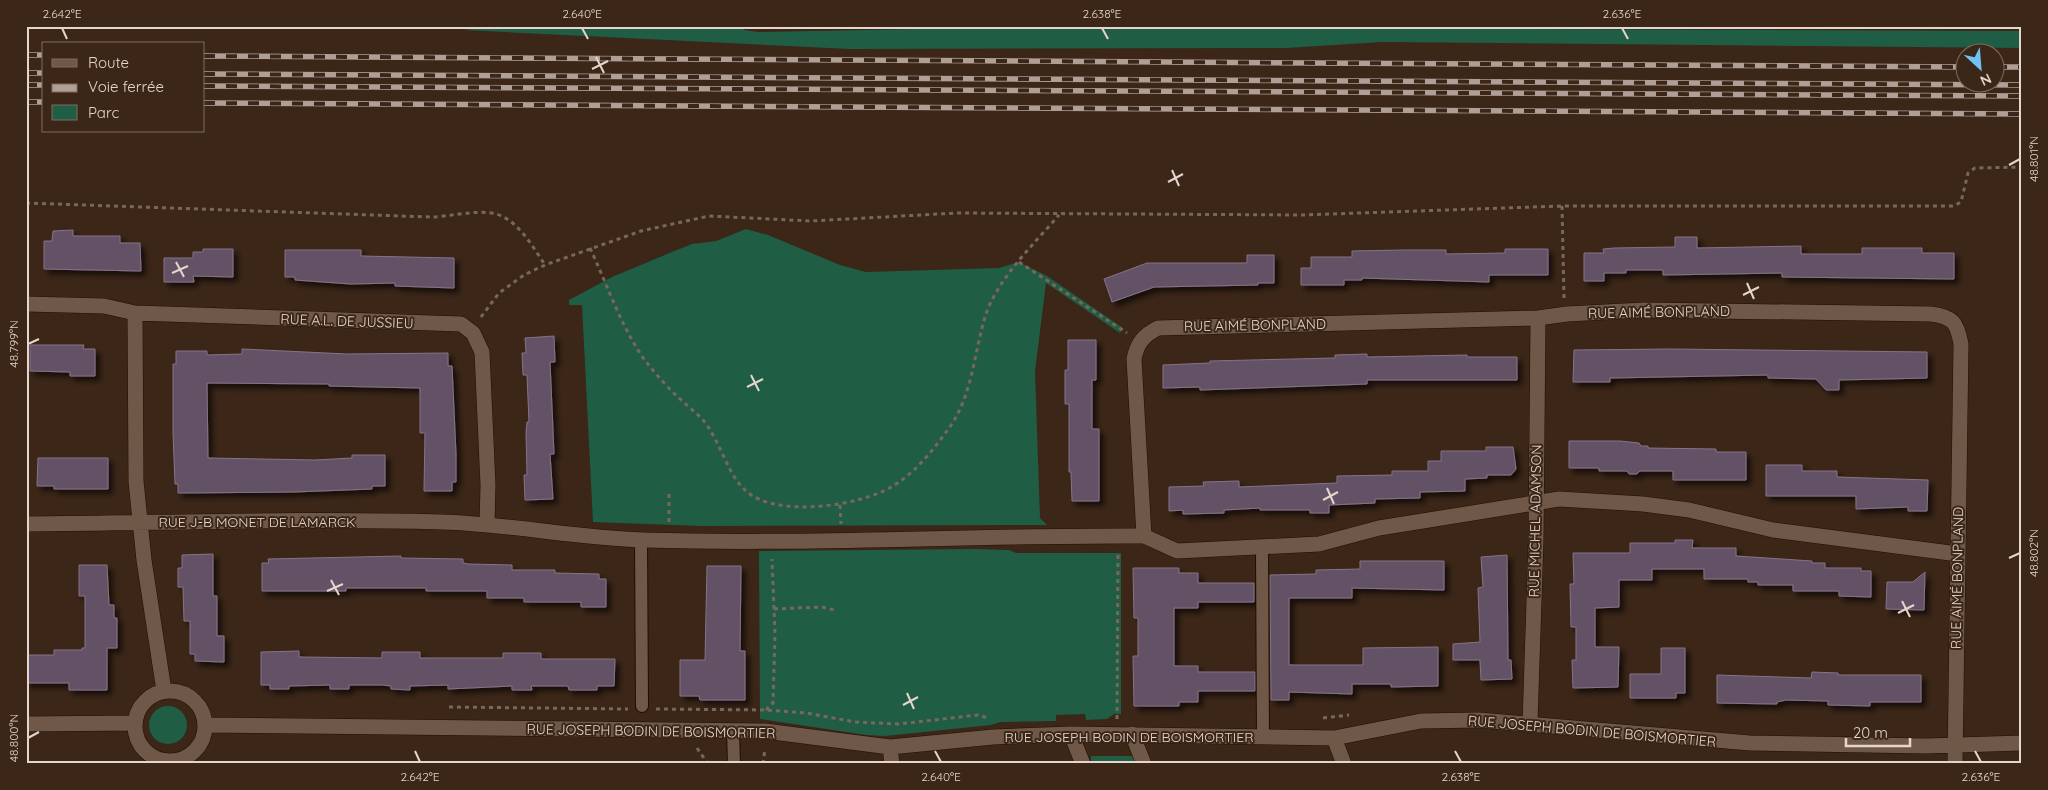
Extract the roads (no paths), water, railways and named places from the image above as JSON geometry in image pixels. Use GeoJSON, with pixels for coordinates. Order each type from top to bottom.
{"type":"FeatureCollection","features":[{"type":"Feature","properties":{"kind":"street","name":"RUE A.L. DE JUSSIEU"},"geometry":{"type":"LineString","coordinates":[[26,304],[104,306],[135,313],[461,324],[473,333],[482,352],[488,485],[487,524]]}},
{"type":"Feature","properties":{"kind":"street","name":"RUE AIMÉ BONPLAND"},"geometry":{"type":"LineString","coordinates":[[1144,536],[1134,359],[1139,342],[1148,333],[1158,328],[1538,318],[1567,314],[1644,310],[1931,314],[1946,316],[1958,327],[1961,344],[1954,764]]}},
{"type":"Feature","properties":{"kind":"street"},"geometry":{"type":"LineString","coordinates":[[135,313],[136,481],[139,523],[164,691]]}},
{"type":"Feature","properties":{"kind":"street","name":"RUE MICHEL ADAMSON"},"geometry":{"type":"LineString","coordinates":[[1530,723],[1536,503],[1538,318]]}},
{"type":"Feature","properties":{"kind":"street"},"geometry":{"type":"LineString","coordinates":[[1144,536],[1177,551],[1319,544],[1379,528],[1559,500],[1680,509],[1773,530],[1958,554]]}},
{"type":"Feature","properties":{"kind":"street","name":"RUE J-B MONET DE LAMARCK"},"geometry":{"type":"LineString","coordinates":[[26,524],[188,521],[487,524],[641,540],[768,541],[1144,536]]}},
{"type":"Feature","properties":{"kind":"street"},"geometry":{"type":"LineString","coordinates":[[164,691],[181,692],[189,696],[198,704],[203,713],[205,725],[202,742],[192,753],[179,762],[150,755],[136,736],[135,723],[139,709],[147,699],[164,691]]}},
{"type":"Feature","properties":{"kind":"street","name":"RUE JOSEPH BODIN DE BOISMORTIER"},"geometry":{"type":"LineString","coordinates":[[205,725],[765,730],[890,747],[993,736],[1071,734],[1334,738],[1421,721],[1479,720],[1530,723],[1660,737],[1750,743],[1954,745],[2022,743]]}},
{"type":"Feature","properties":{"kind":"street"},"geometry":{"type":"LineString","coordinates":[[26,724],[135,723]]}},
{"type":"Feature","properties":{"kind":"street"},"geometry":{"type":"LineString","coordinates":[[1071,734],[1083,764]]}},
{"type":"Feature","properties":{"kind":"street"},"geometry":{"type":"LineString","coordinates":[[1132,734],[1144,764]]}},
{"type":"Feature","properties":{"kind":"street"},"geometry":{"type":"LineString","coordinates":[[1334,738],[1344,764]]}},
{"type":"Feature","properties":{"kind":"street"},"geometry":{"type":"LineString","coordinates":[[890,747],[892,764]]}},
{"type":"Feature","properties":{"kind":"lane"},"geometry":{"type":"LineString","coordinates":[[641,540],[641,708]]}},
{"type":"Feature","properties":{"kind":"lane"},"geometry":{"type":"LineString","coordinates":[[1262,548],[1263,737]]}},
{"type":"Feature","properties":{"kind":"lane"},"geometry":{"type":"LineString","coordinates":[[733,730],[734,764]]}},
{"type":"Feature","properties":{"kind":"railway"},"geometry":{"type":"LineString","coordinates":[[26,55],[42,55]]}},
{"type":"Feature","properties":{"kind":"railway"},"geometry":{"type":"LineString","coordinates":[[205,56],[1956,67]]}},
{"type":"Feature","properties":{"kind":"railway"},"geometry":{"type":"LineString","coordinates":[[2006,67],[2022,67]]}},
{"type":"Feature","properties":{"kind":"railway"},"geometry":{"type":"LineString","coordinates":[[26,73],[42,73]]}},
{"type":"Feature","properties":{"kind":"railway"},"geometry":{"type":"LineString","coordinates":[[205,74],[2022,85]]}},
{"type":"Feature","properties":{"kind":"railway"},"geometry":{"type":"LineString","coordinates":[[26,85],[42,85]]}},
{"type":"Feature","properties":{"kind":"railway"},"geometry":{"type":"LineString","coordinates":[[205,86],[2022,96]]}},
{"type":"Feature","properties":{"kind":"railway"},"geometry":{"type":"LineString","coordinates":[[26,102],[42,102]]}},
{"type":"Feature","properties":{"kind":"railway"},"geometry":{"type":"LineString","coordinates":[[205,103],[2022,114]]}}]}
